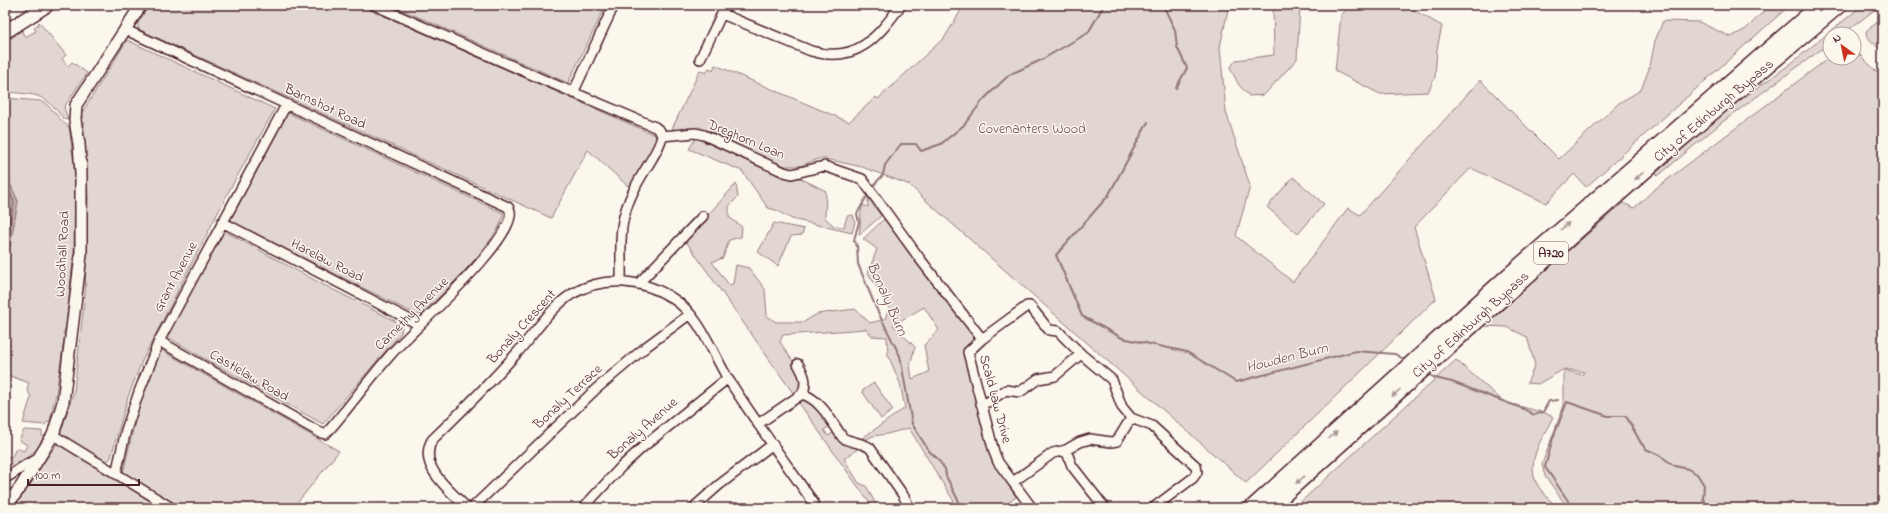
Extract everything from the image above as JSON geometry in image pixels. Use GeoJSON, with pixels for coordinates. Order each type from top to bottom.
{"type":"FeatureCollection","features":[{"type":"Feature","properties":{"kind":"highway"},"geometry":{"type":"LineString","coordinates":[[1780,38],[1816,5]]}},
{"type":"Feature","properties":{"kind":"highway","name":"City of Edinburgh Bypass"},"geometry":{"type":"LineString","coordinates":[[1252,508],[1507,277],[1780,38],[1820,5]]}},
{"type":"Feature","properties":{"kind":"highway","name":"City of Edinburgh Bypass"},"geometry":{"type":"LineString","coordinates":[[1269,508],[1511,289],[1675,144],[1840,5]]}},
{"type":"Feature","properties":{"kind":"highway"},"geometry":{"type":"LineString","coordinates":[[1771,63],[1848,5]]}},
{"type":"Feature","properties":{"kind":"main road"},"geometry":{"type":"LineString","coordinates":[[5,32],[47,5]]}},
{"type":"Feature","properties":{"kind":"street","name":"Woodhall Road"},"geometry":{"type":"LineString","coordinates":[[5,508],[39,460],[54,435],[63,402],[80,274],[81,173],[75,110],[76,105],[141,5]]}},
{"type":"Feature","properties":{"kind":"street"},"geometry":{"type":"LineString","coordinates":[[374,5],[573,93],[655,127],[660,131],[662,136],[626,208],[621,226],[621,281]]}},
{"type":"Feature","properties":{"kind":"street"},"geometry":{"type":"LineString","coordinates":[[573,93],[614,5]]}},
{"type":"Feature","properties":{"kind":"street"},"geometry":{"type":"LineString","coordinates":[[700,59],[724,9],[811,51],[821,54],[840,55],[860,48],[876,37],[901,5]]}},
{"type":"Feature","properties":{"kind":"street","name":"Barnshot Road"},"geometry":{"type":"LineString","coordinates":[[126,30],[508,207],[512,211]]}},
{"type":"Feature","properties":{"kind":"street","name":"Grant Avenue"},"geometry":{"type":"LineString","coordinates":[[116,474],[126,430],[159,341],[286,105]]}},
{"type":"Feature","properties":{"kind":"street","name":"Dreghorn Loan"},"geometry":{"type":"LineString","coordinates":[[662,136],[695,133],[784,172],[792,174],[816,167],[830,167],[862,179],[866,182],[875,197],[982,339]]}},
{"type":"Feature","properties":{"kind":"street","name":"Carnethy Avenue"},"geometry":{"type":"LineString","coordinates":[[325,434],[380,366],[418,325],[471,275],[503,232],[512,215],[512,211]]}},
{"type":"Feature","properties":{"kind":"street"},"geometry":{"type":"LineString","coordinates":[[639,283],[697,219]]}},
{"type":"Feature","properties":{"kind":"street","name":"Harelaw Road"},"geometry":{"type":"LineString","coordinates":[[222,222],[418,325]]}},
{"type":"Feature","properties":{"kind":"street","name":"Bonaly Crescent"},"geometry":{"type":"LineString","coordinates":[[467,508],[431,468],[428,456],[429,445],[432,440],[498,374],[556,307],[572,294],[589,287],[621,281],[639,283],[660,291],[676,300],[690,314],[728,378],[758,424],[813,502],[813,508]]}},
{"type":"Feature","properties":{"kind":"street","name":"Scald Law Drive"},"geometry":{"type":"LineString","coordinates":[[1032,508],[998,462],[994,452],[968,352],[982,339],[1026,306],[1030,306],[1049,330],[1058,331],[1081,354],[1112,380],[1122,407],[1131,418]]}},
{"type":"Feature","properties":{"kind":"street","name":"Bonaly Terrace"},"geometry":{"type":"LineString","coordinates":[[472,508],[596,389],[647,346],[690,314]]}},
{"type":"Feature","properties":{"kind":"street","name":"Castlelaw Road"},"geometry":{"type":"LineString","coordinates":[[159,341],[314,430],[325,434]]}},
{"type":"Feature","properties":{"kind":"street"},"geometry":{"type":"LineString","coordinates":[[982,404],[988,402],[1006,390],[1020,392],[1038,379],[1055,376],[1081,354]]}},
{"type":"Feature","properties":{"kind":"street"},"geometry":{"type":"LineString","coordinates":[[758,424],[802,394],[806,388],[806,381],[798,364]]}},
{"type":"Feature","properties":{"kind":"street","name":"Bonaly Avenue"},"geometry":{"type":"LineString","coordinates":[[583,508],[622,466],[644,446],[728,378]]}},
{"type":"Feature","properties":{"kind":"street"},"geometry":{"type":"LineString","coordinates":[[802,394],[817,401],[843,438],[850,442],[864,444],[870,448],[910,508]]}},
{"type":"Feature","properties":{"kind":"street"},"geometry":{"type":"LineString","coordinates":[[1013,482],[1053,453],[1066,450],[1080,442],[1090,439],[1111,442],[1117,440],[1131,418],[1152,426],[1196,466],[1197,472],[1193,478],[1153,508]]}},
{"type":"Feature","properties":{"kind":"street"},"geometry":{"type":"LineString","coordinates":[[54,435],[172,508]]}},
{"type":"Feature","properties":{"kind":"street"},"geometry":{"type":"LineString","coordinates":[[693,508],[719,485],[773,444]]}},
{"type":"Feature","properties":{"kind":"street"},"geometry":{"type":"LineString","coordinates":[[1066,450],[1072,466],[1105,508]]}},
{"type":"Feature","properties":{"kind":"street"},"geometry":{"type":"LineString","coordinates":[[5,478],[18,472],[28,463],[39,460]]}},
{"type":"Feature","properties":{"kind":"green space"},"geometry":{"type":"Polygon","coordinates":[[[149,5],[359,5],[655,135],[657,140],[629,187],[588,150],[551,218],[138,29],[138,23],[149,5]]]}},
{"type":"Feature","properties":{"kind":"green space"},"geometry":{"type":"Polygon","coordinates":[[[391,5],[606,5],[568,83],[391,5]]]}},
{"type":"Feature","properties":{"kind":"green space","name":"Covenanters Wood"},"geometry":{"type":"Polygon","coordinates":[[[964,5],[1229,5],[1220,47],[1226,112],[1250,186],[1236,236],[1293,282],[1348,208],[1360,215],[1480,80],[1559,159],[1619,103],[1641,90],[1650,66],[1655,41],[1663,21],[1699,22],[1731,37],[1746,29],[1770,5],[1790,5],[1586,187],[1574,174],[1546,203],[1471,168],[1414,227],[1436,299],[1246,483],[910,185],[862,167],[821,158],[800,166],[784,166],[699,127],[680,131],[672,129],[700,70],[706,73],[709,68],[713,70],[715,65],[849,122],[876,97],[878,99],[945,37],[964,5]]]}},
{"type":"Feature","properties":{"kind":"green space"},"geometry":{"type":"Polygon","coordinates":[[[1273,5],[1300,5],[1297,59],[1264,95],[1249,96],[1239,85],[1230,68],[1236,60],[1274,55],[1273,5]]]}},
{"type":"Feature","properties":{"kind":"green space"},"geometry":{"type":"Polygon","coordinates":[[[1352,5],[1405,5],[1442,26],[1437,49],[1435,77],[1428,92],[1380,94],[1335,71],[1341,15],[1352,5]]]}},
{"type":"Feature","properties":{"kind":"green space"},"geometry":{"type":"Polygon","coordinates":[[[1863,5],[1881,5],[1853,26],[1837,26],[1863,5]]]}},
{"type":"Feature","properties":{"kind":"green space"},"geometry":{"type":"Polygon","coordinates":[[[1883,18],[1883,52],[1867,37],[1866,31],[1883,18]]]}},
{"type":"Feature","properties":{"kind":"green space"},"geometry":{"type":"Polygon","coordinates":[[[39,22],[66,55],[62,59],[68,66],[72,62],[87,73],[64,107],[68,120],[64,119],[57,110],[39,96],[5,92],[5,42],[16,35],[15,33],[21,29],[24,36],[36,31],[34,27],[38,25],[39,22]]]}},
{"type":"Feature","properties":{"kind":"green space"},"geometry":{"type":"Polygon","coordinates":[[[1822,38],[1822,49],[1721,123],[1658,176],[1656,173],[1728,109],[1789,65],[1822,38]]]}},
{"type":"Feature","properties":{"kind":"green space"},"geometry":{"type":"Polygon","coordinates":[[[127,40],[275,109],[230,189],[142,361],[128,397],[111,457],[109,460],[104,461],[60,434],[74,391],[85,294],[88,198],[83,111],[127,40]]]}},
{"type":"Feature","properties":{"kind":"green space"},"geometry":{"type":"Polygon","coordinates":[[[1862,57],[1881,76],[1883,73],[1883,508],[1568,508],[1545,476],[1542,464],[1564,405],[1564,370],[1582,375],[1584,372],[1564,369],[1538,384],[1527,383],[1535,365],[1527,337],[1507,327],[1483,326],[1623,203],[1634,208],[1655,189],[1822,63],[1822,66],[1862,66],[1862,57]]]}},
{"type":"Feature","properties":{"kind":"green space"},"geometry":{"type":"Polygon","coordinates":[[[5,98],[40,101],[45,103],[69,127],[75,171],[74,251],[66,326],[63,334],[65,335],[50,421],[45,425],[23,423],[31,397],[27,389],[29,383],[5,374],[5,258],[10,246],[18,201],[5,173],[5,98]]]}},
{"type":"Feature","properties":{"kind":"green space"},"geometry":{"type":"Polygon","coordinates":[[[288,113],[503,213],[501,222],[494,235],[483,250],[455,281],[421,314],[417,315],[230,221],[288,113]]]}},
{"type":"Feature","properties":{"kind":"green space"},"geometry":{"type":"Polygon","coordinates":[[[696,138],[757,165],[798,177],[826,191],[825,218],[834,226],[844,227],[847,216],[853,215],[855,222],[852,233],[792,219],[776,210],[768,208],[742,171],[689,149],[696,138]]]}},
{"type":"Feature","properties":{"kind":"green space"},"geometry":{"type":"Polygon","coordinates":[[[1293,177],[1324,204],[1298,234],[1267,207],[1293,177]]]}},
{"type":"Feature","properties":{"kind":"green space"},"geometry":{"type":"Polygon","coordinates":[[[736,184],[738,197],[729,206],[729,217],[742,227],[741,237],[729,240],[723,258],[712,262],[729,285],[733,284],[736,265],[749,268],[765,289],[767,316],[776,322],[804,322],[817,314],[855,309],[870,323],[885,319],[889,307],[868,273],[877,249],[863,239],[884,219],[974,336],[973,342],[965,348],[963,354],[992,459],[1016,497],[1002,508],[958,508],[909,428],[873,436],[867,439],[861,439],[905,408],[900,383],[888,355],[887,337],[872,336],[866,329],[783,335],[780,342],[798,369],[803,382],[798,393],[793,393],[685,240],[736,184]],[[924,307],[893,325],[915,347],[910,365],[912,379],[929,372],[924,345],[939,330],[924,307]]]}},
{"type":"Feature","properties":{"kind":"green space"},"geometry":{"type":"Polygon","coordinates":[[[868,197],[881,216],[859,235],[862,209],[863,205],[868,207],[868,197]]]}},
{"type":"Feature","properties":{"kind":"green space"},"geometry":{"type":"Polygon","coordinates":[[[774,223],[804,229],[802,235],[791,236],[778,266],[758,252],[774,223]]]}},
{"type":"Feature","properties":{"kind":"green space"},"geometry":{"type":"Polygon","coordinates":[[[224,231],[320,283],[397,322],[402,327],[401,333],[323,424],[166,336],[224,231]]]}},
{"type":"Feature","properties":{"kind":"green space"},"geometry":{"type":"Polygon","coordinates":[[[161,350],[339,451],[293,508],[183,508],[123,473],[139,404],[161,350]]]}},
{"type":"Feature","properties":{"kind":"green space"},"geometry":{"type":"Polygon","coordinates":[[[1456,360],[1504,402],[1545,413],[1553,417],[1540,441],[1534,458],[1533,467],[1537,484],[1544,494],[1558,508],[1294,508],[1456,360]]]}},
{"type":"Feature","properties":{"kind":"green space"},"geometry":{"type":"Polygon","coordinates":[[[874,383],[893,410],[881,419],[862,391],[874,383]]]}},
{"type":"Feature","properties":{"kind":"green space"},"geometry":{"type":"Polygon","coordinates":[[[803,398],[816,406],[830,426],[824,430],[828,436],[835,432],[842,442],[859,448],[844,459],[859,483],[866,486],[878,508],[873,508],[799,403],[803,398]]]}},
{"type":"Feature","properties":{"kind":"green space"},"geometry":{"type":"Polygon","coordinates":[[[24,430],[42,431],[43,438],[37,449],[15,467],[5,472],[5,456],[12,457],[16,448],[24,451],[27,445],[19,440],[24,430]]]}},
{"type":"Feature","properties":{"kind":"green space"},"geometry":{"type":"Polygon","coordinates":[[[57,444],[63,447],[161,508],[11,508],[57,444]]]}},
{"type":"Feature","properties":{"kind":"water"},"geometry":{"type":"Polygon","coordinates":[[[5,173],[18,201],[10,246],[5,258],[5,173]]]}},
{"type":"Feature","properties":{"kind":"waterway","name":"Bonaly Burn"},"geometry":{"type":"LineString","coordinates":[[871,188],[883,175],[885,165],[901,144],[916,144],[921,151],[941,144],[964,125],[983,100],[1009,75],[1041,60],[1088,33],[1104,5]]}},
{"type":"Feature","properties":{"kind":"waterway","name":"Howden Burn"},"geometry":{"type":"LineString","coordinates":[[1163,5],[1175,30],[1177,47],[1187,68],[1176,88]]}},
{"type":"Feature","properties":{"kind":"waterway","name":"Howden Burn"},"geometry":{"type":"LineString","coordinates":[[1148,122],[1108,196],[1056,255],[1082,316],[1122,338],[1187,352],[1236,382],[1356,351],[1395,354],[1405,360]]}},
{"type":"Feature","properties":{"kind":"waterway","name":"Bonaly Burn"},"geometry":{"type":"LineString","coordinates":[[869,192],[857,214],[859,222],[854,240],[857,246],[858,264],[876,308],[900,356],[912,424],[929,451],[937,458],[945,469],[946,476],[962,508]]}},
{"type":"Feature","properties":{"kind":"waterway","name":"Howden Burn"},"geometry":{"type":"LineString","coordinates":[[1428,374],[1435,378],[1452,382],[1524,409],[1534,415],[1543,412],[1549,401],[1558,400]]}},
{"type":"Feature","properties":{"kind":"waterway","name":"Howden Burn"},"geometry":{"type":"LineString","coordinates":[[1573,508],[1545,467],[1553,438],[1567,402],[1608,416],[1626,416],[1646,449],[1659,455],[1675,466],[1688,469],[1697,474],[1704,485],[1703,498],[1706,508]]}}]}
